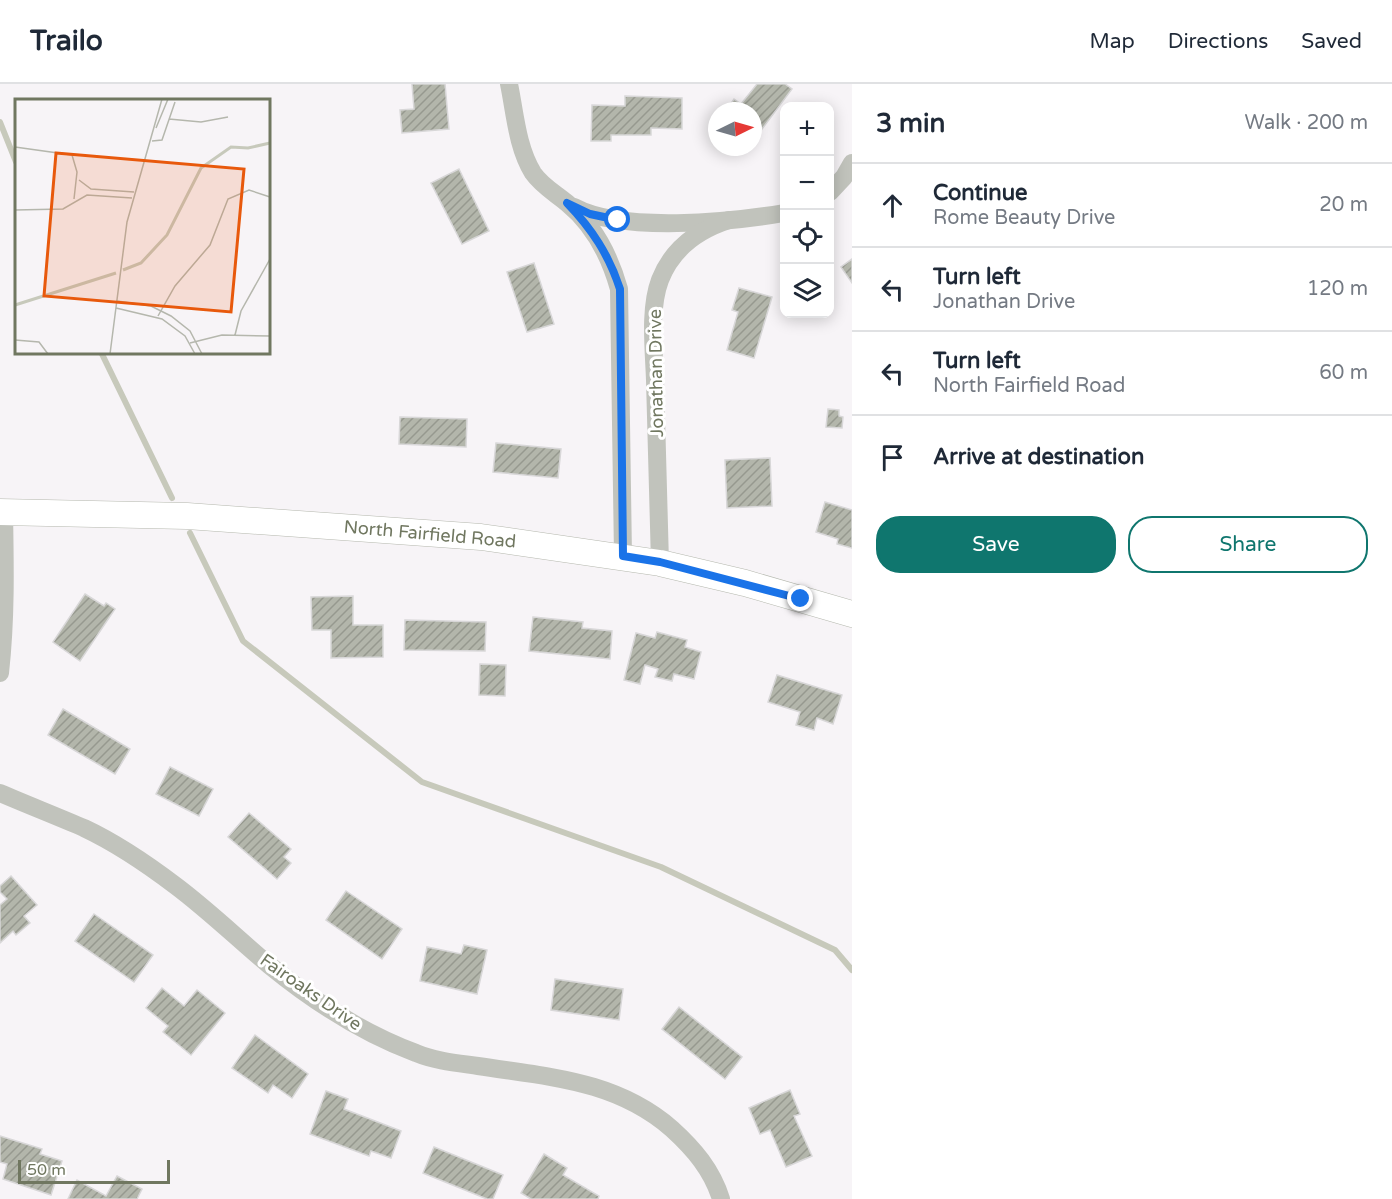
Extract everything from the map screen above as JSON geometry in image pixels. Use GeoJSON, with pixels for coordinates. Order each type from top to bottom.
{"type":"FeatureCollection","features":[{"type":"Feature","properties":{"kind":"main road","name":"North Fairfield Road"},"geometry":{"type":"LineString","coordinates":[[2,512],[188,516],[481,537],[660,562],[745,583],[852,614]]}},
{"type":"Feature","properties":{"kind":"street","name":"Jonathan Drive"},"geometry":{"type":"LineString","coordinates":[[509,84],[526,160],[543,184],[584,220],[599,242],[620,289],[623,556]]}},
{"type":"Feature","properties":{"kind":"street"},"geometry":{"type":"LineString","coordinates":[[834,188],[852,163]]}},
{"type":"Feature","properties":{"kind":"street"},"geometry":{"type":"LineString","coordinates":[[567,203],[590,214],[618,220],[680,222],[729,220],[780,214]]}},
{"type":"Feature","properties":{"kind":"street","name":"Jonathan Drive"},"geometry":{"type":"LineString","coordinates":[[660,562],[654,306],[656,295],[666,268],[681,246],[704,230],[729,220]]}},
{"type":"Feature","properties":{"kind":"street"},"geometry":{"type":"LineString","coordinates":[[0,673],[4,641],[6,570],[2,512]]}},
{"type":"Feature","properties":{"kind":"street","name":"Fairoaks Drive"},"geometry":{"type":"LineString","coordinates":[[0,793],[85,829],[126,852],[196,901],[288,980],[328,1008],[388,1042],[419,1055],[448,1062],[595,1087],[640,1105],[665,1123],[696,1152],[706,1165],[721,1199]]}},
{"type":"Feature","properties":{"kind":"building"},"geometry":{"type":"Polygon","coordinates":[[[412,84],[445,84],[449,129],[402,133],[400,110],[414,109],[412,84]]]}},
{"type":"Feature","properties":{"kind":"building"},"geometry":{"type":"Polygon","coordinates":[[[757,84],[785,84],[792,89],[762,129],[762,102],[743,102],[757,84]]]}},
{"type":"Feature","properties":{"kind":"building"},"geometry":{"type":"Polygon","coordinates":[[[625,96],[682,98],[682,129],[651,128],[651,135],[611,135],[611,141],[591,141],[592,105],[625,106],[625,96]]]}},
{"type":"Feature","properties":{"kind":"building"},"geometry":{"type":"Polygon","coordinates":[[[459,169],[489,231],[462,244],[431,183],[459,169]]]}},
{"type":"Feature","properties":{"kind":"building"},"geometry":{"type":"Polygon","coordinates":[[[852,259],[852,283],[841,267],[852,259]]]}},
{"type":"Feature","properties":{"kind":"building"},"geometry":{"type":"Polygon","coordinates":[[[534,263],[554,324],[527,332],[507,272],[534,263]]]}},
{"type":"Feature","properties":{"kind":"building"},"geometry":{"type":"Polygon","coordinates":[[[739,288],[772,297],[754,358],[727,350],[738,312],[732,310],[739,288]]]}},
{"type":"Feature","properties":{"kind":"building"},"geometry":{"type":"Polygon","coordinates":[[[828,409],[839,410],[839,416],[843,417],[842,428],[826,427],[828,409]]]}},
{"type":"Feature","properties":{"kind":"building"},"geometry":{"type":"Polygon","coordinates":[[[400,417],[467,419],[466,447],[399,444],[400,417]]]}},
{"type":"Feature","properties":{"kind":"building"},"geometry":{"type":"Polygon","coordinates":[[[496,443],[561,449],[558,478],[493,472],[496,443]]]}},
{"type":"Feature","properties":{"kind":"building"},"geometry":{"type":"Polygon","coordinates":[[[770,458],[772,506],[727,508],[725,460],[770,458]]]}},
{"type":"Feature","properties":{"kind":"building"},"geometry":{"type":"Polygon","coordinates":[[[825,502],[852,510],[852,548],[837,544],[838,539],[816,532],[825,502]]]}},
{"type":"Feature","properties":{"kind":"building"},"geometry":{"type":"Polygon","coordinates":[[[85,594],[104,606],[106,603],[115,609],[80,661],[53,642],[85,594]]]}},
{"type":"Feature","properties":{"kind":"building"},"geometry":{"type":"Polygon","coordinates":[[[353,596],[353,625],[383,625],[383,657],[331,658],[331,630],[312,630],[311,597],[353,596]]]}},
{"type":"Feature","properties":{"kind":"building"},"geometry":{"type":"Polygon","coordinates":[[[533,617],[583,622],[582,628],[612,631],[610,659],[529,651],[533,617]]]}},
{"type":"Feature","properties":{"kind":"building"},"geometry":{"type":"Polygon","coordinates":[[[405,620],[486,622],[485,651],[404,650],[405,620]]]}},
{"type":"Feature","properties":{"kind":"building"},"geometry":{"type":"Polygon","coordinates":[[[657,632],[687,640],[685,647],[701,652],[694,679],[674,674],[672,681],[655,677],[658,669],[645,665],[640,684],[624,680],[636,633],[655,638],[657,632]]]}},
{"type":"Feature","properties":{"kind":"building"},"geometry":{"type":"Polygon","coordinates":[[[480,664],[506,665],[505,696],[479,695],[480,664]]]}},
{"type":"Feature","properties":{"kind":"building"},"geometry":{"type":"Polygon","coordinates":[[[777,675],[842,695],[833,724],[817,718],[814,730],[796,725],[800,712],[768,702],[777,675]]]}},
{"type":"Feature","properties":{"kind":"building"},"geometry":{"type":"Polygon","coordinates":[[[63,709],[130,749],[115,774],[48,735],[63,709]]]}},
{"type":"Feature","properties":{"kind":"building"},"geometry":{"type":"Polygon","coordinates":[[[170,767],[213,789],[199,816],[156,794],[170,767]]]}},
{"type":"Feature","properties":{"kind":"building"},"geometry":{"type":"Polygon","coordinates":[[[249,813],[291,849],[284,857],[291,863],[277,879],[228,837],[249,813]]]}},
{"type":"Feature","properties":{"kind":"building"},"geometry":{"type":"Polygon","coordinates":[[[11,876],[37,905],[24,916],[30,923],[16,935],[13,931],[0,943],[0,905],[7,899],[0,892],[0,886],[11,876]]]}},
{"type":"Feature","properties":{"kind":"building"},"geometry":{"type":"Polygon","coordinates":[[[346,891],[402,929],[382,959],[326,920],[346,891]]]}},
{"type":"Feature","properties":{"kind":"building"},"geometry":{"type":"Polygon","coordinates":[[[94,914],[153,955],[134,982],[75,941],[94,914]]]}},
{"type":"Feature","properties":{"kind":"building"},"geometry":{"type":"Polygon","coordinates":[[[464,945],[487,950],[477,994],[420,981],[427,947],[461,954],[464,945]]]}},
{"type":"Feature","properties":{"kind":"building"},"geometry":{"type":"Polygon","coordinates":[[[555,979],[623,989],[619,1020],[551,1010],[555,979]]]}},
{"type":"Feature","properties":{"kind":"building"},"geometry":{"type":"Polygon","coordinates":[[[162,988],[184,1006],[197,990],[225,1013],[191,1055],[163,1032],[168,1026],[146,1008],[162,988]]]}},
{"type":"Feature","properties":{"kind":"building"},"geometry":{"type":"Polygon","coordinates":[[[679,1007],[742,1057],[725,1079],[662,1029],[679,1007]]]}},
{"type":"Feature","properties":{"kind":"building"},"geometry":{"type":"Polygon","coordinates":[[[255,1035],[308,1074],[292,1098],[273,1085],[268,1093],[232,1068],[255,1035]]]}},
{"type":"Feature","properties":{"kind":"building"},"geometry":{"type":"Polygon","coordinates":[[[790,1090],[800,1114],[794,1116],[812,1156],[786,1167],[770,1130],[760,1134],[749,1108],[790,1090]]]}},
{"type":"Feature","properties":{"kind":"building"},"geometry":{"type":"Polygon","coordinates":[[[326,1091],[348,1099],[344,1109],[401,1131],[391,1158],[371,1151],[369,1156],[310,1134],[326,1091]]]}},
{"type":"Feature","properties":{"kind":"building"},"geometry":{"type":"Polygon","coordinates":[[[0,1136],[42,1149],[40,1154],[62,1161],[51,1195],[3,1179],[7,1164],[0,1162],[0,1136]]]}},
{"type":"Feature","properties":{"kind":"building"},"geometry":{"type":"Polygon","coordinates":[[[434,1147],[503,1175],[493,1199],[487,1199],[423,1173],[434,1147]]]}},
{"type":"Feature","properties":{"kind":"building"},"geometry":{"type":"Polygon","coordinates":[[[544,1154],[567,1168],[563,1175],[599,1196],[598,1199],[531,1199],[521,1193],[544,1154]]]}},
{"type":"Feature","properties":{"kind":"building"},"geometry":{"type":"Polygon","coordinates":[[[117,1176],[142,1189],[137,1199],[68,1199],[77,1180],[106,1196],[117,1176]]]}},
{"type":"Feature","properties":{"kind":"waterway"},"geometry":{"type":"LineString","coordinates":[[0,122],[15,160]]}},
{"type":"Feature","properties":{"kind":"waterway"},"geometry":{"type":"LineString","coordinates":[[102,354],[172,498]]}},
{"type":"Feature","properties":{"kind":"waterway"},"geometry":{"type":"LineString","coordinates":[[190,533],[243,641],[422,782],[661,867],[835,950],[852,970]]}},
{"type":"Feature","properties":{"kind":"route"},"geometry":{"type":"LineString","coordinates":[[618,220],[590,214],[567,203],[584,220],[599,242],[620,289],[623,556],[660,562],[801,599]]}}]}
